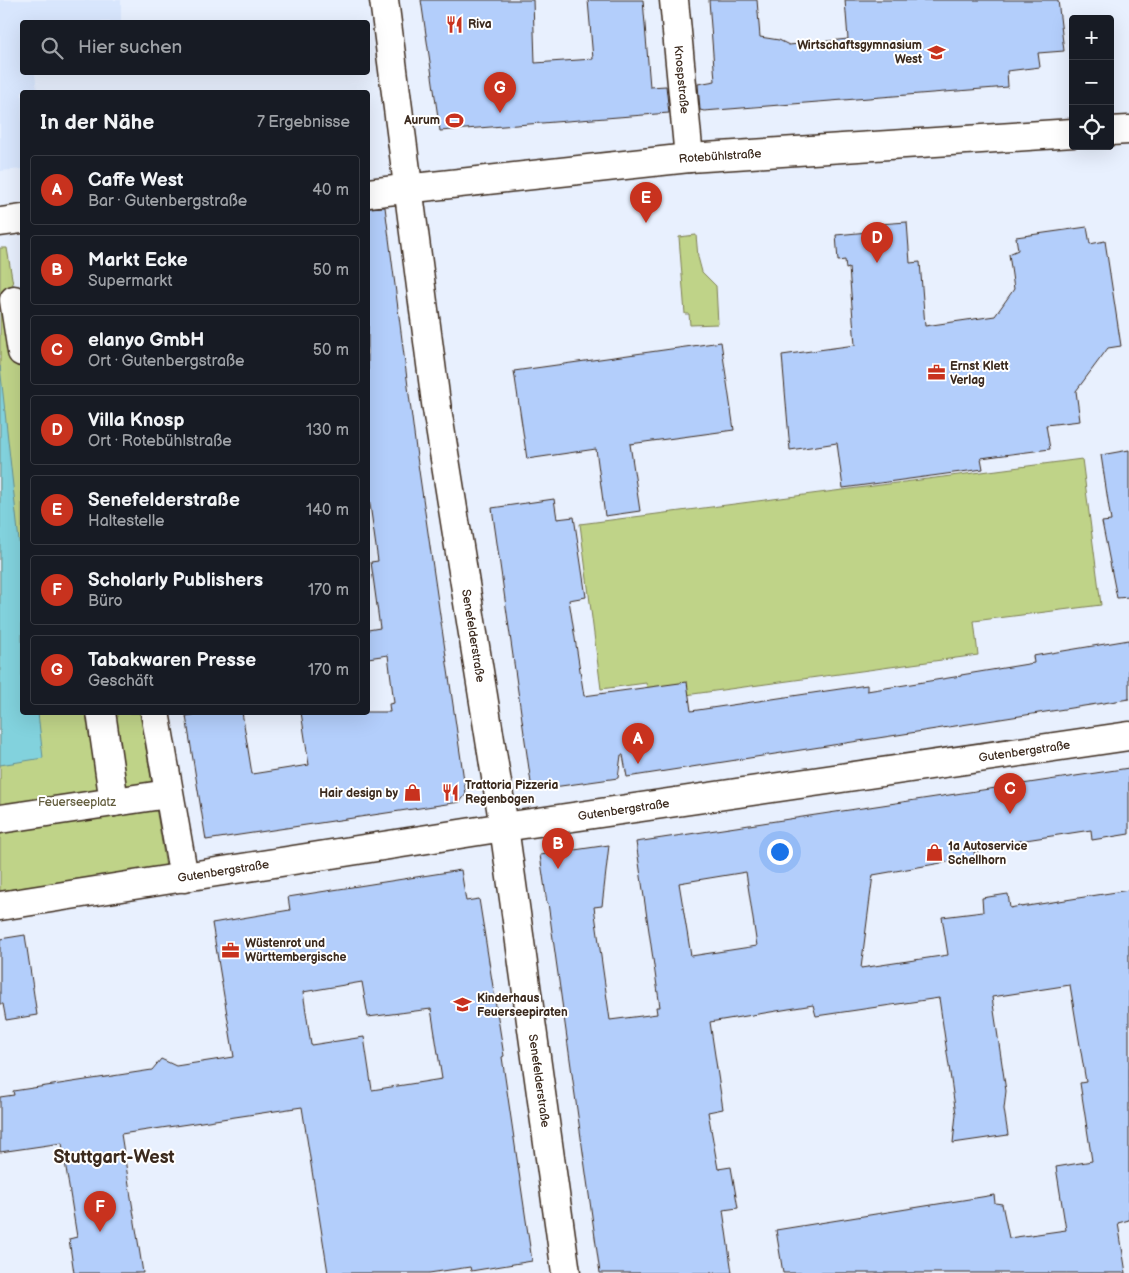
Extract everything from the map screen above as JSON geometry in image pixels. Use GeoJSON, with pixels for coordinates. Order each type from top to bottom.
{"type":"FeatureCollection","features":[{"type":"Feature","properties":{"kind":"street","name":"Senefelderstraße"},"geometry":{"type":"LineString","coordinates":[[384,0],[436,403],[504,828],[566,1273]]}},
{"type":"Feature","properties":{"kind":"street","name":"Knospstraße"},"geometry":{"type":"LineString","coordinates":[[674,0],[689,158]]}},
{"type":"Feature","properties":{"kind":"street"},"geometry":{"type":"LineString","coordinates":[[1114,131],[1129,130]]}},
{"type":"Feature","properties":{"kind":"street","name":"Rotebühlstraße"},"geometry":{"type":"LineString","coordinates":[[370,193],[689,158],[1069,133]]}},
{"type":"Feature","properties":{"kind":"street"},"geometry":{"type":"LineString","coordinates":[[0,222],[20,220]]}},
{"type":"Feature","properties":{"kind":"street"},"geometry":{"type":"LineString","coordinates":[[12,300],[20,342]]}},
{"type":"Feature","properties":{"kind":"street"},"geometry":{"type":"LineString","coordinates":[[101,715],[114,802]]}},
{"type":"Feature","properties":{"kind":"street"},"geometry":{"type":"LineString","coordinates":[[155,715],[184,878]]}},
{"type":"Feature","properties":{"kind":"street","name":"Gutenbergstraße"},"geometry":{"type":"LineString","coordinates":[[0,906],[504,828],[1129,736]]}},
{"type":"Feature","properties":{"kind":"street"},"geometry":{"type":"LineString","coordinates":[[0,820],[168,794]]}},
{"type":"Feature","properties":{"kind":"shaded area"},"geometry":{"type":"Polygon","coordinates":[[[0,0],[121,0],[121,20],[20,20],[20,75],[35,75],[37,90],[20,90],[20,169],[0,171],[0,0]]]}},
{"type":"Feature","properties":{"kind":"green space"},"geometry":{"type":"Polygon","coordinates":[[[696,235],[698,257],[702,272],[716,286],[718,324],[690,325],[689,314],[685,314],[679,237],[696,235]]]}},
{"type":"Feature","properties":{"kind":"green space","name":"Feuerseeplatz"},"geometry":{"type":"Polygon","coordinates":[[[0,248],[7,248],[20,327],[20,715],[140,715],[166,867],[0,891],[0,248]]]}},
{"type":"Feature","properties":{"kind":"green space"},"geometry":{"type":"Polygon","coordinates":[[[1082,459],[1101,605],[974,621],[978,655],[649,700],[646,683],[601,689],[580,524],[1082,459]]]}},
{"type":"Feature","properties":{"kind":"water"},"geometry":{"type":"Polygon","coordinates":[[[0,366],[20,551],[20,715],[38,715],[43,758],[0,765],[0,366]]]}},
{"type":"Feature","properties":{"kind":"building"},"geometry":{"type":"Polygon","coordinates":[[[421,0],[533,0],[535,63],[593,59],[588,0],[643,0],[650,87],[666,86],[669,113],[440,131],[421,0]]]}},
{"type":"Feature","properties":{"kind":"building"},"geometry":{"type":"Polygon","coordinates":[[[709,0],[757,0],[760,37],[779,40],[789,45],[848,39],[845,0],[1058,0],[1064,51],[1038,53],[1040,67],[1007,71],[1008,87],[704,111],[700,110],[698,84],[715,81],[709,0]]]}},
{"type":"Feature","properties":{"kind":"building"},"geometry":{"type":"Polygon","coordinates":[[[385,207],[417,457],[466,794],[460,802],[206,840],[186,716],[242,715],[252,774],[309,765],[301,715],[370,715],[370,712],[390,712],[389,704],[394,703],[388,655],[370,658],[370,630],[380,628],[371,562],[378,561],[370,504],[370,208],[385,207]]]}},
{"type":"Feature","properties":{"kind":"building","name":"Ernst Klett Verlag"},"geometry":{"type":"Polygon","coordinates":[[[907,222],[910,263],[920,262],[925,326],[995,316],[1014,289],[1009,254],[1018,250],[1016,237],[1087,227],[1090,244],[1105,241],[1121,346],[1108,348],[1076,391],[1080,421],[1046,425],[1050,449],[981,458],[983,469],[843,488],[837,443],[790,450],[782,355],[855,345],[849,268],[846,269],[845,260],[838,261],[836,235],[879,231],[879,224],[907,222]]]}},
{"type":"Feature","properties":{"kind":"building"},"geometry":{"type":"Polygon","coordinates":[[[721,342],[734,430],[630,444],[640,511],[605,516],[596,449],[527,459],[514,371],[721,342]]]}},
{"type":"Feature","properties":{"kind":"building"},"geometry":{"type":"Polygon","coordinates":[[[1129,450],[1129,597],[1117,598],[1102,522],[1111,521],[1101,455],[1129,450]]]}},
{"type":"Feature","properties":{"kind":"building"},"geometry":{"type":"Polygon","coordinates":[[[554,499],[557,519],[574,517],[586,597],[569,600],[584,696],[687,682],[691,711],[867,685],[867,691],[961,676],[1034,663],[1033,656],[1129,640],[1129,699],[627,777],[623,755],[621,755],[618,778],[532,790],[492,508],[554,499]]]}},
{"type":"Feature","properties":{"kind":"building"},"geometry":{"type":"Polygon","coordinates":[[[1129,768],[1129,834],[1092,840],[1091,830],[1006,843],[1007,847],[974,852],[975,857],[873,875],[861,968],[948,955],[942,917],[983,912],[982,898],[1008,894],[1010,908],[1129,890],[1129,1220],[1118,1223],[1126,1273],[783,1273],[776,1230],[994,1195],[995,1203],[1002,1204],[1009,1238],[1066,1230],[1056,1167],[1092,1161],[1080,1083],[1086,1082],[1070,985],[992,997],[1006,1091],[1004,1109],[1008,1135],[953,1143],[956,1114],[939,998],[816,1016],[813,1005],[710,1022],[723,1109],[708,1112],[718,1169],[731,1167],[738,1208],[723,1210],[732,1273],[600,1273],[540,855],[609,845],[602,906],[594,907],[610,1020],[657,1014],[656,1007],[660,1007],[636,842],[1129,768]],[[746,872],[679,883],[691,956],[757,946],[746,872]]]}},
{"type":"Feature","properties":{"kind":"building"},"geometry":{"type":"Polygon","coordinates":[[[461,870],[466,901],[479,899],[504,1056],[502,1057],[532,1261],[471,1271],[470,1267],[429,1273],[328,1273],[302,1107],[121,1134],[143,1273],[74,1273],[69,1239],[77,1237],[62,1143],[0,1152],[0,1097],[14,1095],[13,1091],[152,1070],[161,1059],[176,1066],[234,1057],[212,923],[290,910],[288,897],[461,870]],[[362,982],[303,992],[311,1045],[364,1037],[372,1090],[442,1079],[431,1009],[368,1017],[362,982]]]}},
{"type":"Feature","properties":{"kind":"building"},"geometry":{"type":"Polygon","coordinates":[[[25,935],[37,1015],[6,1020],[3,1004],[0,1004],[0,939],[25,935]]]}},
{"type":"Feature","properties":{"kind":"place","name":"Riva"},"geometry":{"type":"Point","coordinates":[454,24]}},
{"type":"Feature","properties":{"kind":"place","name":"Wirtschaftsgymnasium West"},"geometry":{"type":"Point","coordinates":[936,52]}},
{"type":"Feature","properties":{"kind":"place","name":"Tabakwaren Presse"},"geometry":{"type":"Point","coordinates":[500,113]}},
{"type":"Feature","properties":{"kind":"place","name":"Aurum"},"geometry":{"type":"Point","coordinates":[454,120]}},
{"type":"Feature","properties":{"kind":"place","name":"Senefelderstraße"},"geometry":{"type":"Point","coordinates":[646,223]}},
{"type":"Feature","properties":{"kind":"place","name":"Villa Knosp"},"geometry":{"type":"Point","coordinates":[877,263]}},
{"type":"Feature","properties":{"kind":"place","name":"Ernst Klett Verlag"},"geometry":{"type":"Point","coordinates":[936,373]}},
{"type":"Feature","properties":{"kind":"place","name":"Caffe West"},"geometry":{"type":"Point","coordinates":[638,764]}},
{"type":"Feature","properties":{"kind":"place","name":"Trattoria Pizzeria Regenbogen"},"geometry":{"type":"Point","coordinates":[451,792]}},
{"type":"Feature","properties":{"kind":"place","name":"Hair design by"},"geometry":{"type":"Point","coordinates":[412,793]}},
{"type":"Feature","properties":{"kind":"place","name":"elanyo GmbH"},"geometry":{"type":"Point","coordinates":[1010,814]}},
{"type":"Feature","properties":{"kind":"place","name":"1a Autoservice Schellhorn"},"geometry":{"type":"Point","coordinates":[934,853]}},
{"type":"Feature","properties":{"kind":"place","name":"Markt Ecke"},"geometry":{"type":"Point","coordinates":[558,869]}},
{"type":"Feature","properties":{"kind":"place","name":"Wüstenrot und Württembergische"},"geometry":{"type":"Point","coordinates":[231,950]}},
{"type":"Feature","properties":{"kind":"place","name":"Kinderhaus Feuerseepiraten"},"geometry":{"type":"Point","coordinates":[463,1005]}},
{"type":"Feature","properties":{"kind":"place","name":"Scholarly Publishers"},"geometry":{"type":"Point","coordinates":[100,1232]}},
{"type":"Feature","properties":{"kind":"district","name":"Stuttgart-West"},"geometry":{"type":"Point","coordinates":[114,1157]}}]}
